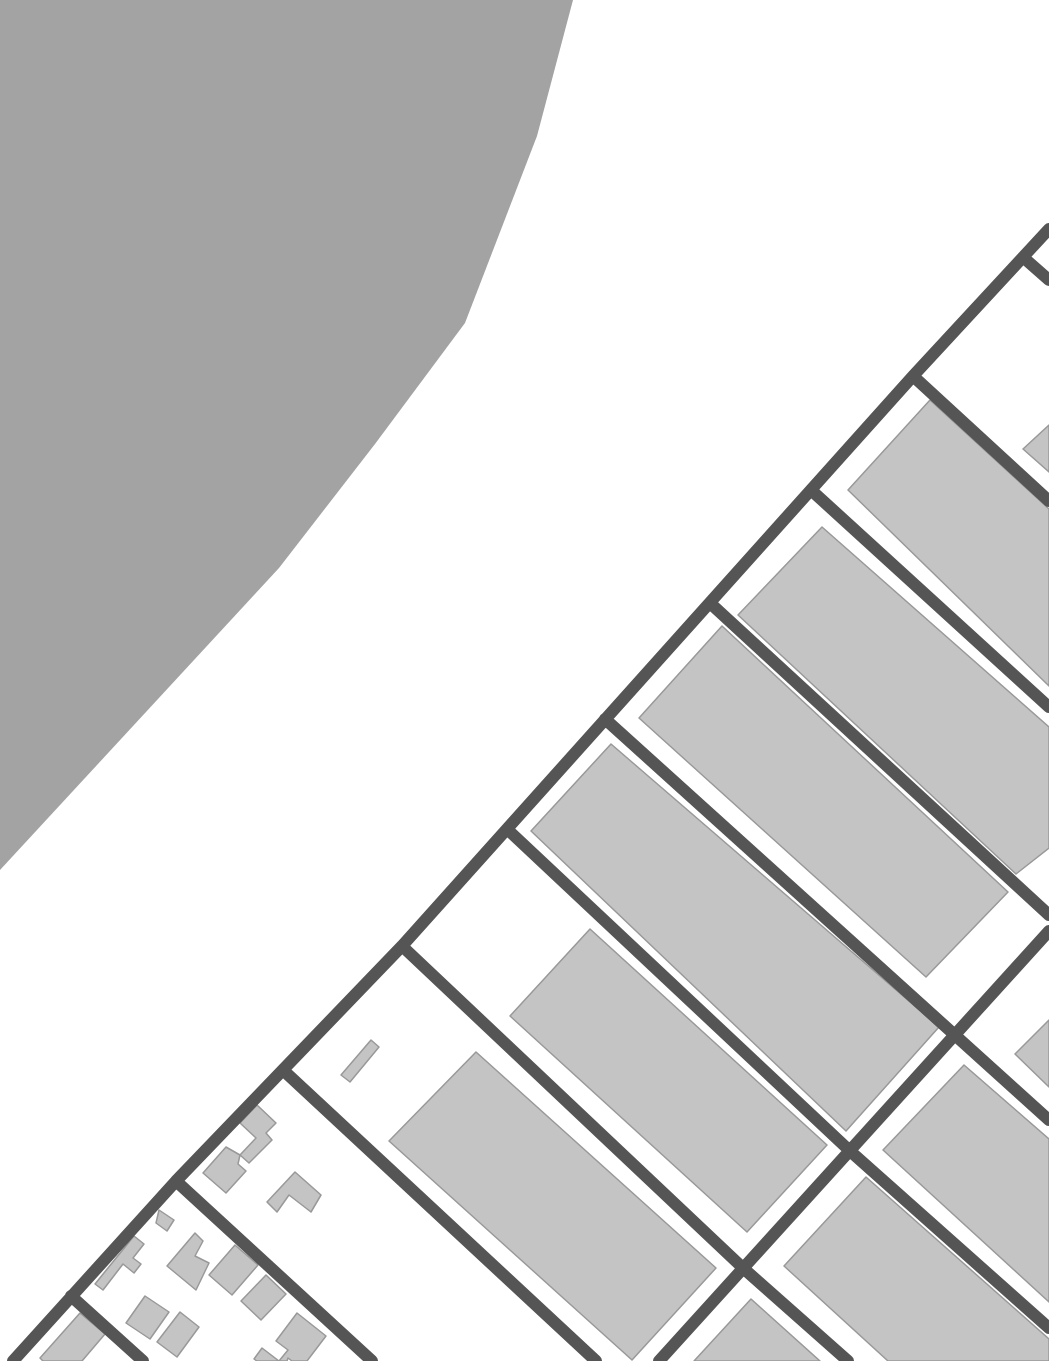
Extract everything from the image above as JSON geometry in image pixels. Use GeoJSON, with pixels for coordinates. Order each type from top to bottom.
{"type":"FeatureCollection","features":[{"type":"Feature","properties":{"kind":"street"},"geometry":{"type":"LineString","coordinates":[[12,1361],[176,1181],[402,946],[912,376],[1049,229]]}},
{"type":"Feature","properties":{"kind":"street"},"geometry":{"type":"LineString","coordinates":[[1024,258],[1049,280]]}},
{"type":"Feature","properties":{"kind":"street"},"geometry":{"type":"LineString","coordinates":[[912,376],[1049,501]]}},
{"type":"Feature","properties":{"kind":"street"},"geometry":{"type":"LineString","coordinates":[[811,490],[1049,707]]}},
{"type":"Feature","properties":{"kind":"street"},"geometry":{"type":"LineString","coordinates":[[710,603],[1049,915]]}},
{"type":"Feature","properties":{"kind":"street"},"geometry":{"type":"LineString","coordinates":[[605,719],[1049,1120]]}},
{"type":"Feature","properties":{"kind":"street"},"geometry":{"type":"LineString","coordinates":[[507,829],[850,1151],[1049,1328]]}},
{"type":"Feature","properties":{"kind":"street"},"geometry":{"type":"LineString","coordinates":[[659,1361],[1049,931]]}},
{"type":"Feature","properties":{"kind":"street"},"geometry":{"type":"LineString","coordinates":[[402,946],[743,1268],[848,1361]]}},
{"type":"Feature","properties":{"kind":"street"},"geometry":{"type":"LineString","coordinates":[[283,1070],[596,1361]]}},
{"type":"Feature","properties":{"kind":"street"},"geometry":{"type":"LineString","coordinates":[[176,1181],[372,1361]]}},
{"type":"Feature","properties":{"kind":"street"},"geometry":{"type":"LineString","coordinates":[[71,1296],[143,1361]]}},
{"type":"Feature","properties":{"kind":"shaded area"},"geometry":{"type":"Polygon","coordinates":[[[0,0],[573,0],[537,136],[465,323],[279,568],[0,870],[0,0]]]}},
{"type":"Feature","properties":{"kind":"building"},"geometry":{"type":"Polygon","coordinates":[[[930,400],[1049,509],[1049,686],[848,490],[930,400]]]}},
{"type":"Feature","properties":{"kind":"building"},"geometry":{"type":"Polygon","coordinates":[[[1049,425],[1049,472],[1023,449],[1049,425]]]}},
{"type":"Feature","properties":{"kind":"building"},"geometry":{"type":"Polygon","coordinates":[[[822,527],[1049,727],[1049,848],[1016,874],[738,615],[822,527]]]}},
{"type":"Feature","properties":{"kind":"building"},"geometry":{"type":"Polygon","coordinates":[[[722,626],[1008,892],[926,977],[639,718],[722,626]]]}},
{"type":"Feature","properties":{"kind":"building"},"geometry":{"type":"Polygon","coordinates":[[[611,744],[939,1027],[846,1131],[531,831],[611,744]]]}},
{"type":"Feature","properties":{"kind":"building"},"geometry":{"type":"Polygon","coordinates":[[[590,929],[827,1145],[747,1232],[510,1016],[590,929]]]}},
{"type":"Feature","properties":{"kind":"building"},"geometry":{"type":"Polygon","coordinates":[[[1049,1020],[1049,1087],[1015,1054],[1049,1020]]]}},
{"type":"Feature","properties":{"kind":"building"},"geometry":{"type":"Polygon","coordinates":[[[371,1040],[379,1047],[350,1082],[341,1075],[371,1040]]]}},
{"type":"Feature","properties":{"kind":"building"},"geometry":{"type":"Polygon","coordinates":[[[476,1052],[716,1268],[632,1360],[389,1141],[476,1052]]]}},
{"type":"Feature","properties":{"kind":"building"},"geometry":{"type":"Polygon","coordinates":[[[964,1065],[1049,1139],[1049,1302],[883,1150],[964,1065]]]}},
{"type":"Feature","properties":{"kind":"building"},"geometry":{"type":"Polygon","coordinates":[[[257,1105],[276,1123],[266,1133],[272,1140],[249,1163],[240,1155],[256,1138],[240,1123],[257,1105]]]}},
{"type":"Feature","properties":{"kind":"building"},"geometry":{"type":"Polygon","coordinates":[[[226,1147],[240,1155],[238,1164],[246,1171],[226,1193],[203,1173],[226,1147]]]}},
{"type":"Feature","properties":{"kind":"building"},"geometry":{"type":"Polygon","coordinates":[[[295,1172],[321,1195],[311,1212],[289,1195],[277,1212],[267,1202],[295,1172]]]}},
{"type":"Feature","properties":{"kind":"building"},"geometry":{"type":"Polygon","coordinates":[[[866,1177],[1049,1339],[1049,1361],[888,1361],[784,1266],[866,1177]]]}},
{"type":"Feature","properties":{"kind":"building"},"geometry":{"type":"Polygon","coordinates":[[[159,1210],[174,1220],[167,1231],[156,1223],[159,1210]]]}},
{"type":"Feature","properties":{"kind":"building"},"geometry":{"type":"Polygon","coordinates":[[[195,1233],[203,1241],[195,1256],[209,1263],[196,1290],[167,1266],[195,1233]]]}},
{"type":"Feature","properties":{"kind":"building"},"geometry":{"type":"Polygon","coordinates":[[[134,1236],[144,1244],[133,1258],[141,1264],[134,1273],[123,1264],[103,1290],[95,1284],[134,1236]]]}},
{"type":"Feature","properties":{"kind":"building"},"geometry":{"type":"Polygon","coordinates":[[[235,1245],[258,1265],[232,1295],[209,1275],[235,1245]]]}},
{"type":"Feature","properties":{"kind":"building"},"geometry":{"type":"Polygon","coordinates":[[[266,1275],[286,1294],[261,1320],[241,1301],[266,1275]]]}},
{"type":"Feature","properties":{"kind":"building"},"geometry":{"type":"Polygon","coordinates":[[[145,1296],[169,1312],[150,1339],[126,1323],[145,1296]]]}},
{"type":"Feature","properties":{"kind":"building"},"geometry":{"type":"Polygon","coordinates":[[[751,1299],[820,1361],[694,1361],[751,1299]]]}},
{"type":"Feature","properties":{"kind":"building"},"geometry":{"type":"Polygon","coordinates":[[[180,1312],[199,1327],[177,1357],[157,1342],[180,1312]]]}},
{"type":"Feature","properties":{"kind":"building"},"geometry":{"type":"Polygon","coordinates":[[[80,1313],[105,1334],[82,1361],[43,1361],[40,1358],[80,1313]]]}},
{"type":"Feature","properties":{"kind":"building"},"geometry":{"type":"Polygon","coordinates":[[[297,1313],[326,1336],[307,1361],[292,1361],[288,1358],[287,1361],[279,1361],[288,1350],[276,1341],[297,1313]]]}},
{"type":"Feature","properties":{"kind":"building"},"geometry":{"type":"Polygon","coordinates":[[[262,1348],[279,1361],[254,1359],[262,1348]]]}}]}
